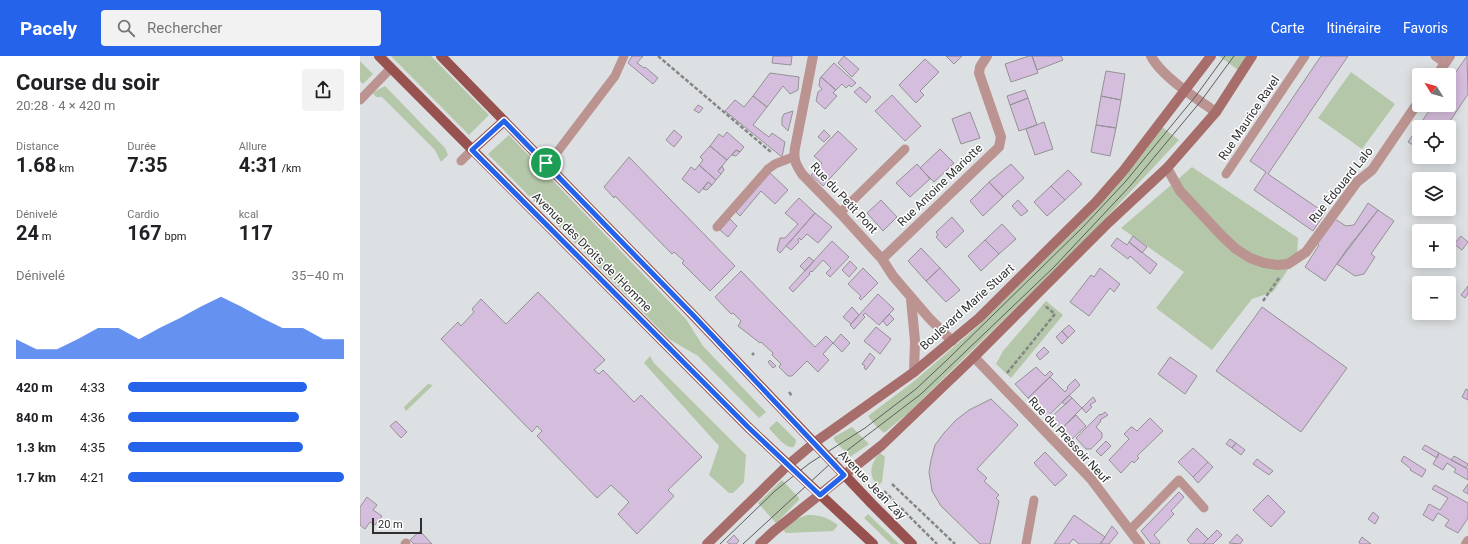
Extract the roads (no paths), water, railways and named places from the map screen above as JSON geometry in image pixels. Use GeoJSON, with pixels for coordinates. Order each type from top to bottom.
{"type":"FeatureCollection","features":[{"type":"Feature","properties":{"kind":"main road","name":"Avenue des Droits de l'Homme"},"geometry":{"type":"LineString","coordinates":[[379,56],[748,427],[788,465]]}},
{"type":"Feature","properties":{"kind":"main road"},"geometry":{"type":"LineString","coordinates":[[441,56],[693,315],[814,443]]}},
{"type":"Feature","properties":{"kind":"main road","name":"Boulevard Marie Stuart"},"geometry":{"type":"LineString","coordinates":[[708,544],[788,465],[814,443],[914,372],[979,318],[1091,207],[1124,170],[1211,56]]}},
{"type":"Feature","properties":{"kind":"main road"},"geometry":{"type":"LineString","coordinates":[[760,544],[774,530],[882,445],[974,357],[1108,223],[1167,168],[1216,112],[1252,56]]}},
{"type":"Feature","properties":{"kind":"main road"},"geometry":{"type":"LineString","coordinates":[[472,150],[504,121]]}},
{"type":"Feature","properties":{"kind":"main road","name":"Avenue Jean Zay"},"geometry":{"type":"LineString","coordinates":[[814,443],[912,544]]}},
{"type":"Feature","properties":{"kind":"main road"},"geometry":{"type":"LineString","coordinates":[[788,465],[873,544]]}},
{"type":"Feature","properties":{"kind":"street"},"geometry":{"type":"LineString","coordinates":[[793,157],[813,56]]}},
{"type":"Feature","properties":{"kind":"street","name":"Rue Antoine Mariotte"},"geometry":{"type":"LineString","coordinates":[[882,259],[999,147],[1001,137],[979,73],[980,67],[986,56]]}},
{"type":"Feature","properties":{"kind":"street"},"geometry":{"type":"LineString","coordinates":[[1151,56],[1159,67],[1185,90],[1216,112]]}},
{"type":"Feature","properties":{"kind":"street"},"geometry":{"type":"LineString","coordinates":[[1441,68],[1447,59]]}},
{"type":"Feature","properties":{"kind":"street","name":"Rue Édouard Lalo"},"geometry":{"type":"LineString","coordinates":[[1167,168],[1180,191],[1236,249],[1250,258],[1264,263],[1277,265],[1288,264],[1306,252],[1357,182],[1372,170],[1412,111]]}},
{"type":"Feature","properties":{"kind":"street","name":"Rue du Petit Pont"},"geometry":{"type":"LineString","coordinates":[[793,157],[802,174],[882,259],[911,299],[952,341]]}},
{"type":"Feature","properties":{"kind":"street"},"geometry":{"type":"LineString","coordinates":[[911,299],[915,341],[914,372]]}},
{"type":"Feature","properties":{"kind":"street","name":"Rue du Pressoir Neuf"},"geometry":{"type":"LineString","coordinates":[[974,357],[1090,479],[1140,544]]}},
{"type":"Feature","properties":{"kind":"lane"},"geometry":{"type":"LineString","coordinates":[[546,163],[558,151],[615,76],[624,56]]}},
{"type":"Feature","properties":{"kind":"lane","name":"Rue Maurice Ravel"},"geometry":{"type":"LineString","coordinates":[[1226,174],[1305,56]]}},
{"type":"Feature","properties":{"kind":"lane"},"geometry":{"type":"LineString","coordinates":[[1435,56],[1447,59]]}},
{"type":"Feature","properties":{"kind":"lane"},"geometry":{"type":"LineString","coordinates":[[360,100],[391,68]]}},
{"type":"Feature","properties":{"kind":"lane"},"geometry":{"type":"LineString","coordinates":[[840,213],[906,149]]}},
{"type":"Feature","properties":{"kind":"lane"},"geometry":{"type":"LineString","coordinates":[[461,161],[472,150]]}},
{"type":"Feature","properties":{"kind":"lane"},"geometry":{"type":"LineString","coordinates":[[717,227],[768,169],[775,164],[793,157]]}},
{"type":"Feature","properties":{"kind":"lane"},"geometry":{"type":"LineString","coordinates":[[1130,530],[1179,480],[1204,508]]}},
{"type":"Feature","properties":{"kind":"lane"},"geometry":{"type":"LineString","coordinates":[[1026,544],[1034,500]]}},
{"type":"Feature","properties":{"kind":"tram line"},"geometry":{"type":"LineString","coordinates":[[720,544],[775,491],[797,473],[865,428],[916,389],[948,359],[1082,228],[1126,181],[1195,97],[1225,56]]}},
{"type":"Feature","properties":{"kind":"tram line"},"geometry":{"type":"LineString","coordinates":[[743,544],[832,462],[921,394],[1054,267],[1131,185],[1201,101],[1234,56]]}}]}
